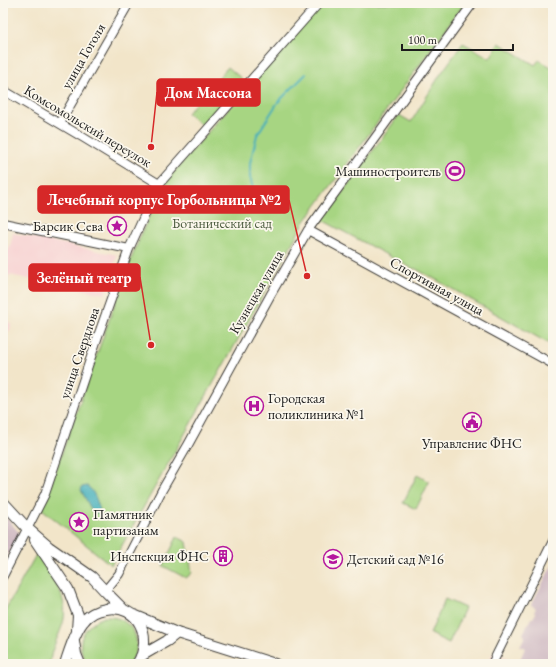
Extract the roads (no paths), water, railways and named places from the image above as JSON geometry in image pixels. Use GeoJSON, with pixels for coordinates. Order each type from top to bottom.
{"type":"FeatureCollection","features":[{"type":"Feature","properties":{"kind":"main road"},"geometry":{"type":"LineString","coordinates":[[3,502],[27,528],[49,547],[92,577],[123,609],[133,615],[177,632],[275,664]]}},
{"type":"Feature","properties":{"kind":"main road"},"geometry":{"type":"LineString","coordinates":[[27,528],[68,589],[78,614],[78,631]]}},
{"type":"Feature","properties":{"kind":"main road"},"geometry":{"type":"LineString","coordinates":[[65,664],[83,621],[91,614],[101,609],[123,609]]}},
{"type":"Feature","properties":{"kind":"main road"},"geometry":{"type":"LineString","coordinates":[[133,615],[143,630],[144,639],[139,662]]}},
{"type":"Feature","properties":{"kind":"main road"},"geometry":{"type":"LineString","coordinates":[[139,662],[177,632]]}},
{"type":"Feature","properties":{"kind":"main road"},"geometry":{"type":"LineString","coordinates":[[74,641],[76,654],[80,664]]}},
{"type":"Feature","properties":{"kind":"street","name":"улица Гоголя"},"geometry":{"type":"LineString","coordinates":[[60,123],[129,3]]}},
{"type":"Feature","properties":{"kind":"street","name":"улица Свердлова"},"geometry":{"type":"LineString","coordinates":[[3,576],[45,494],[129,249],[159,184],[319,3]]}},
{"type":"Feature","properties":{"kind":"street","name":"Кузнецкая улица"},"geometry":{"type":"LineString","coordinates":[[105,592],[119,574],[162,490],[308,230],[473,3]]}},
{"type":"Feature","properties":{"kind":"street","name":"Комсомольский переулок"},"geometry":{"type":"LineString","coordinates":[[3,90],[159,184]]}},
{"type":"Feature","properties":{"kind":"street"},"geometry":{"type":"LineString","coordinates":[[3,223],[129,249]]}},
{"type":"Feature","properties":{"kind":"street","name":"Спортивная улица"},"geometry":{"type":"LineString","coordinates":[[308,230],[553,364]]}},
{"type":"Feature","properties":{"kind":"street"},"geometry":{"type":"LineString","coordinates":[[492,664],[553,541]]}},
{"type":"Feature","properties":{"kind":"water"},"geometry":{"type":"Polygon","coordinates":[[[87,486],[92,490],[97,501],[100,511],[98,513],[94,513],[92,511],[81,490],[82,487],[87,486]]]}},
{"type":"Feature","properties":{"kind":"waterway"},"geometry":{"type":"LineString","coordinates":[[257,202],[250,177],[250,163],[257,135],[278,102],[306,74]]}},
{"type":"Feature","properties":{"kind":"place","name":"Дом Масcона"},"geometry":{"type":"Point","coordinates":[151,147]}},
{"type":"Feature","properties":{"kind":"place","name":"Машиностроитель"},"geometry":{"type":"Point","coordinates":[455,171]}},
{"type":"Feature","properties":{"kind":"place","name":"Барсик Сева"},"geometry":{"type":"Point","coordinates":[117,226]}},
{"type":"Feature","properties":{"kind":"place","name":"Лечебный корпус Горбольницы №2"},"geometry":{"type":"Point","coordinates":[307,276]}},
{"type":"Feature","properties":{"kind":"place","name":"Зелёный театр"},"geometry":{"type":"Point","coordinates":[151,345]}},
{"type":"Feature","properties":{"kind":"place","name":"Городская поликлиника №1"},"geometry":{"type":"Point","coordinates":[254,406]}},
{"type":"Feature","properties":{"kind":"place","name":"Управление ФНС"},"geometry":{"type":"Point","coordinates":[472,422]}},
{"type":"Feature","properties":{"kind":"place","name":"Памятник партизанам"},"geometry":{"type":"Point","coordinates":[79,522]}},
{"type":"Feature","properties":{"kind":"place","name":"Инспекция ФНС"},"geometry":{"type":"Point","coordinates":[223,556]}},
{"type":"Feature","properties":{"kind":"place","name":"Детский сад №16"},"geometry":{"type":"Point","coordinates":[333,559]}},
{"type":"Feature","properties":{"kind":"park label","name":"Ботанический сад"},"geometry":{"type":"Point","coordinates":[222,223]}}]}
